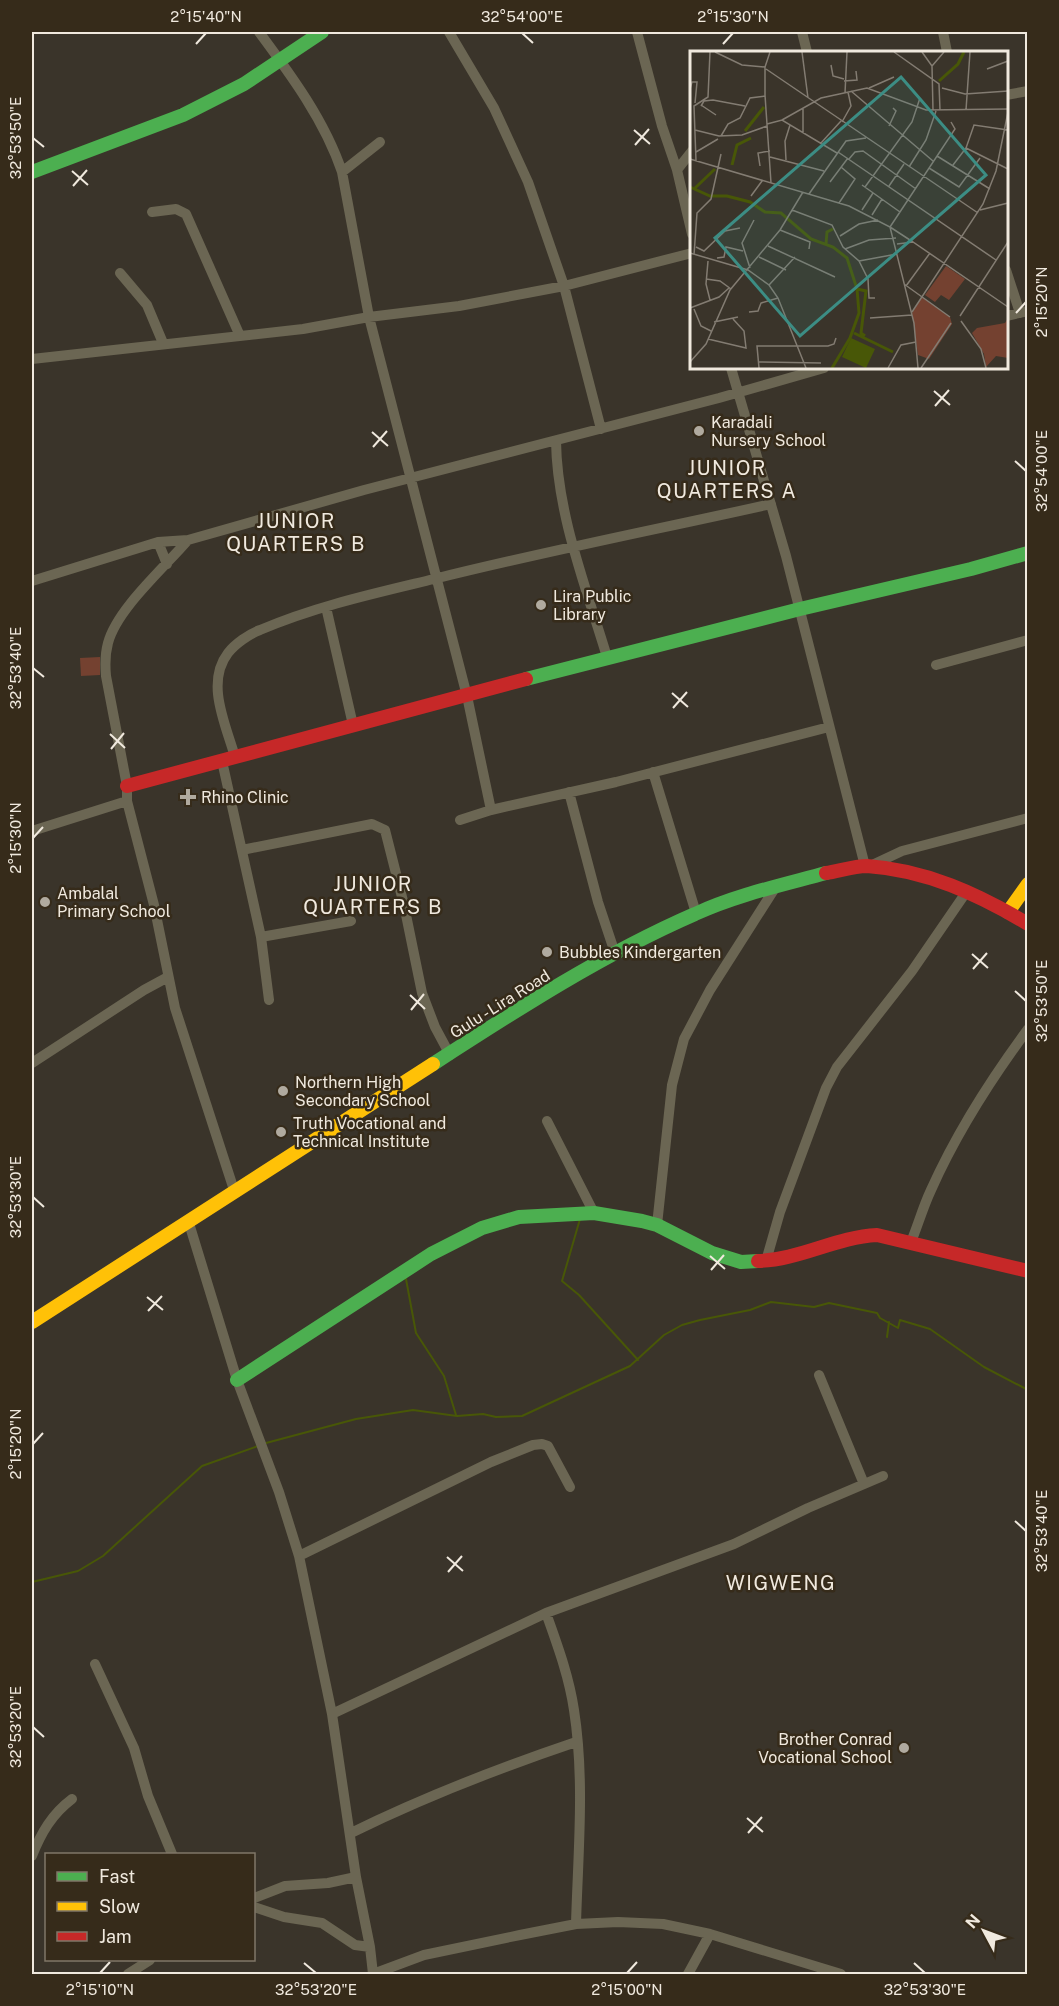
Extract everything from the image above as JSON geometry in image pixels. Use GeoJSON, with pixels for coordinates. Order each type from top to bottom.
{"type":"FeatureCollection","features":[{"type":"Feature","properties":{"kind":"street"},"geometry":{"type":"LineString","coordinates":[[259,32],[281,61],[317,119],[337,157],[342,172],[369,317],[468,696],[491,810]]}},
{"type":"Feature","properties":{"kind":"street"},"geometry":{"type":"LineString","coordinates":[[32,172],[176,118],[244,84],[322,32]]}},
{"type":"Feature","properties":{"kind":"street"},"geometry":{"type":"LineString","coordinates":[[449,32],[494,108],[528,182],[564,286],[601,429]]}},
{"type":"Feature","properties":{"kind":"street"},"geometry":{"type":"LineString","coordinates":[[638,32],[662,126],[687,194],[690,218]]}},
{"type":"Feature","properties":{"kind":"street"},"geometry":{"type":"LineString","coordinates":[[802,32],[807,51]]}},
{"type":"Feature","properties":{"kind":"street"},"geometry":{"type":"LineString","coordinates":[[943,32],[947,51]]}},
{"type":"Feature","properties":{"kind":"street"},"geometry":{"type":"LineString","coordinates":[[1008,95],[1028,91]]}},
{"type":"Feature","properties":{"kind":"street"},"geometry":{"type":"LineString","coordinates":[[342,172],[380,142]]}},
{"type":"Feature","properties":{"kind":"street"},"geometry":{"type":"LineString","coordinates":[[677,170],[690,154]]}},
{"type":"Feature","properties":{"kind":"street"},"geometry":{"type":"LineString","coordinates":[[152,212],[177,209],[186,214],[240,336]]}},
{"type":"Feature","properties":{"kind":"street"},"geometry":{"type":"LineString","coordinates":[[32,359],[303,329],[369,317],[459,306],[564,286],[690,254]]}},
{"type":"Feature","properties":{"kind":"street"},"geometry":{"type":"LineString","coordinates":[[120,273],[147,305],[163,344]]}},
{"type":"Feature","properties":{"kind":"street"},"geometry":{"type":"LineString","coordinates":[[1008,275],[1024,312],[1008,316]]}},
{"type":"Feature","properties":{"kind":"street"},"geometry":{"type":"LineString","coordinates":[[731,369],[800,609],[867,866],[902,851],[1028,818]]}},
{"type":"Feature","properties":{"kind":"street"},"geometry":{"type":"LineString","coordinates":[[32,581],[158,543],[188,540],[411,477],[556,441],[820,369]]}},
{"type":"Feature","properties":{"kind":"street"},"geometry":{"type":"LineString","coordinates":[[556,441],[558,480],[574,546],[607,657]]}},
{"type":"Feature","properties":{"kind":"street"},"geometry":{"type":"LineString","coordinates":[[269,1000],[261,937],[242,850],[216,683],[220,666],[229,652],[259,630],[326,607],[574,546],[771,504]]}},
{"type":"Feature","properties":{"kind":"street"},"geometry":{"type":"LineString","coordinates":[[188,540],[126,609],[115,627],[105,658],[106,682],[127,786],[127,801],[154,905],[168,977],[186,1046],[234,1190]]}},
{"type":"Feature","properties":{"kind":"street"},"geometry":{"type":"LineString","coordinates":[[158,543],[167,564]]}},
{"type":"Feature","properties":{"kind":"street"},"geometry":{"type":"LineString","coordinates":[[127,786],[607,657],[971,569],[1028,553]]}},
{"type":"Feature","properties":{"kind":"street"},"geometry":{"type":"LineString","coordinates":[[326,607],[353,725]]}},
{"type":"Feature","properties":{"kind":"street"},"geometry":{"type":"LineString","coordinates":[[936,665],[1028,640]]}},
{"type":"Feature","properties":{"kind":"street"},"geometry":{"type":"LineString","coordinates":[[460,820],[491,810],[829,727]]}},
{"type":"Feature","properties":{"kind":"street"},"geometry":{"type":"LineString","coordinates":[[652,772],[696,913]]}},
{"type":"Feature","properties":{"kind":"street"},"geometry":{"type":"LineString","coordinates":[[569,792],[598,902],[615,953]]}},
{"type":"Feature","properties":{"kind":"street"},"geometry":{"type":"LineString","coordinates":[[32,831],[127,801]]}},
{"type":"Feature","properties":{"kind":"street"},"geometry":{"type":"LineString","coordinates":[[242,850],[372,824],[385,830],[404,905],[422,993],[435,1028],[450,1055]]}},
{"type":"Feature","properties":{"kind":"street","name":"Gulu - Lira Road"},"geometry":{"type":"LineString","coordinates":[[32,1322],[234,1190],[450,1055],[518,1009],[615,953],[696,913],[735,899],[826,873],[867,866],[921,874],[967,891],[1028,924]]}},
{"type":"Feature","properties":{"kind":"street"},"geometry":{"type":"LineString","coordinates":[[1008,912],[1028,884]]}},
{"type":"Feature","properties":{"kind":"street"},"geometry":{"type":"LineString","coordinates":[[657,1225],[672,1084],[684,1039],[710,990],[775,888]]}},
{"type":"Feature","properties":{"kind":"street"},"geometry":{"type":"LineString","coordinates":[[766,1261],[780,1212],[826,1088],[837,1067],[912,970],[967,891]]}},
{"type":"Feature","properties":{"kind":"street"},"geometry":{"type":"LineString","coordinates":[[261,937],[351,921]]}},
{"type":"Feature","properties":{"kind":"street"},"geometry":{"type":"LineString","coordinates":[[32,1063],[144,990],[168,977]]}},
{"type":"Feature","properties":{"kind":"street"},"geometry":{"type":"LineString","coordinates":[[912,1242],[929,1192],[944,1162],[998,1071],[1028,1029]]}},
{"type":"Feature","properties":{"kind":"street"},"geometry":{"type":"LineString","coordinates":[[547,1121],[594,1213]]}},
{"type":"Feature","properties":{"kind":"street"},"geometry":{"type":"LineString","coordinates":[[237,1380],[431,1254],[482,1228],[499,1222],[541,1215],[594,1213],[642,1221],[657,1225],[728,1259],[741,1262],[766,1261],[856,1236],[877,1235],[1028,1271]]}},
{"type":"Feature","properties":{"kind":"street"},"geometry":{"type":"LineString","coordinates":[[188,1220],[237,1380],[279,1492],[299,1556],[333,1714],[356,1877],[373,1974],[424,1955],[576,1924],[643,1922],[710,1934],[841,1974]]}},
{"type":"Feature","properties":{"kind":"street"},"geometry":{"type":"LineString","coordinates":[[819,1376],[864,1484]]}},
{"type":"Feature","properties":{"kind":"street"},"geometry":{"type":"LineString","coordinates":[[299,1556],[491,1462],[532,1445],[548,1446],[570,1487]]}},
{"type":"Feature","properties":{"kind":"street"},"geometry":{"type":"LineString","coordinates":[[333,1714],[546,1613],[734,1544],[883,1476]]}},
{"type":"Feature","properties":{"kind":"street"},"geometry":{"type":"LineString","coordinates":[[546,1613],[560,1650],[574,1710],[580,1792],[576,1924]]}},
{"type":"Feature","properties":{"kind":"street"},"geometry":{"type":"LineString","coordinates":[[95,1664],[134,1748],[148,1796],[172,1853]]}},
{"type":"Feature","properties":{"kind":"street"},"geometry":{"type":"LineString","coordinates":[[351,1833],[409,1805],[496,1769],[576,1742]]}},
{"type":"Feature","properties":{"kind":"street"},"geometry":{"type":"LineString","coordinates":[[32,1856],[40,1836],[51,1819],[72,1799]]}},
{"type":"Feature","properties":{"kind":"street"},"geometry":{"type":"LineString","coordinates":[[255,1898],[285,1886],[328,1883],[356,1877]]}},
{"type":"Feature","properties":{"kind":"street"},"geometry":{"type":"LineString","coordinates":[[255,1907],[290,1918],[322,1923],[355,1946],[370,1947]]}},
{"type":"Feature","properties":{"kind":"street"},"geometry":{"type":"LineString","coordinates":[[688,1974],[710,1934]]}},
{"type":"Feature","properties":{"kind":"street"},"geometry":{"type":"LineString","coordinates":[[128,1974],[147,1961]]}},
{"type":"Feature","properties":{"kind":"shaded area"},"geometry":{"type":"Polygon","coordinates":[[[100,657],[100,675],[81,676],[80,658],[100,657]]]}},
{"type":"Feature","properties":{"kind":"waterway"},"geometry":{"type":"LineString","coordinates":[[580,1219],[562,1281],[579,1295],[638,1360]]}},
{"type":"Feature","properties":{"kind":"waterway"},"geometry":{"type":"LineString","coordinates":[[406,1279],[416,1333],[444,1376],[456,1415]]}},
{"type":"Feature","properties":{"kind":"waterway"},"geometry":{"type":"LineString","coordinates":[[266,1443],[356,1419],[413,1410],[457,1416],[483,1414],[496,1417],[522,1416],[630,1366],[664,1335],[682,1325],[750,1310],[771,1302],[814,1307],[829,1303],[877,1313],[880,1318],[898,1328],[900,1320],[930,1329],[984,1367],[1028,1390]]}},
{"type":"Feature","properties":{"kind":"waterway"},"geometry":{"type":"LineString","coordinates":[[887,1337],[889,1322]]}},
{"type":"Feature","properties":{"kind":"waterway"},"geometry":{"type":"LineString","coordinates":[[32,1582],[78,1571],[103,1556],[202,1466],[258,1446]]}},
{"type":"Feature","properties":{"kind":"traffic: fast"},"geometry":{"type":"LineString","coordinates":[[32,172],[183,115],[244,84],[322,32]]}},
{"type":"Feature","properties":{"kind":"traffic: fast"},"geometry":{"type":"LineString","coordinates":[[526,679],[1028,553]]}},
{"type":"Feature","properties":{"kind":"traffic: fast"},"geometry":{"type":"LineString","coordinates":[[433,1064],[561,983],[661,930],[727,901],[826,873]]}},
{"type":"Feature","properties":{"kind":"traffic: fast"},"geometry":{"type":"LineString","coordinates":[[237,1380],[431,1254],[482,1228],[519,1217],[594,1213],[642,1221],[657,1225],[712,1253],[741,1262],[758,1261]]}},
{"type":"Feature","properties":{"kind":"traffic: slow"},"geometry":{"type":"LineString","coordinates":[[1008,912],[1028,884]]}},
{"type":"Feature","properties":{"kind":"traffic: slow"},"geometry":{"type":"LineString","coordinates":[[32,1322],[433,1064]]}},
{"type":"Feature","properties":{"kind":"traffic: jam"},"geometry":{"type":"LineString","coordinates":[[127,786],[526,679]]}},
{"type":"Feature","properties":{"kind":"traffic: jam"},"geometry":{"type":"LineString","coordinates":[[826,873],[867,866],[889,868],[931,878],[990,903],[1028,924]]}},
{"type":"Feature","properties":{"kind":"traffic: jam"},"geometry":{"type":"LineString","coordinates":[[758,1261],[788,1257],[847,1240],[877,1235],[1028,1271]]}},
{"type":"Feature","properties":{"kind":"place","name":"Karadali Nursery School"},"geometry":{"type":"Point","coordinates":[699,431]}},
{"type":"Feature","properties":{"kind":"place","name":"Lira Public Library"},"geometry":{"type":"Point","coordinates":[541,605]}},
{"type":"Feature","properties":{"kind":"place","name":"Rhino Clinic"},"geometry":{"type":"Point","coordinates":[188,797]}},
{"type":"Feature","properties":{"kind":"place","name":"Ambalal Primary School"},"geometry":{"type":"Point","coordinates":[45,902]}},
{"type":"Feature","properties":{"kind":"place","name":"Bubbles Kindergarten"},"geometry":{"type":"Point","coordinates":[547,952]}},
{"type":"Feature","properties":{"kind":"place","name":"Northern High Secondary School"},"geometry":{"type":"Point","coordinates":[283,1091]}},
{"type":"Feature","properties":{"kind":"place","name":"Truth Vocational and Technical Institute"},"geometry":{"type":"Point","coordinates":[281,1132]}},
{"type":"Feature","properties":{"kind":"place","name":"Brother Conrad Vocational School"},"geometry":{"type":"Point","coordinates":[904,1748]}},
{"type":"Feature","properties":{"kind":"district","name":"JUNIOR QUARTERS A"},"geometry":{"type":"Point","coordinates":[727,480]}},
{"type":"Feature","properties":{"kind":"district","name":"JUNIOR QUARTERS B"},"geometry":{"type":"Point","coordinates":[296,532]}},
{"type":"Feature","properties":{"kind":"district","name":"JUNIOR QUARTERS B"},"geometry":{"type":"Point","coordinates":[373,896]}},
{"type":"Feature","properties":{"kind":"district","name":"WIGWENG"},"geometry":{"type":"Point","coordinates":[781,1583]}}]}
